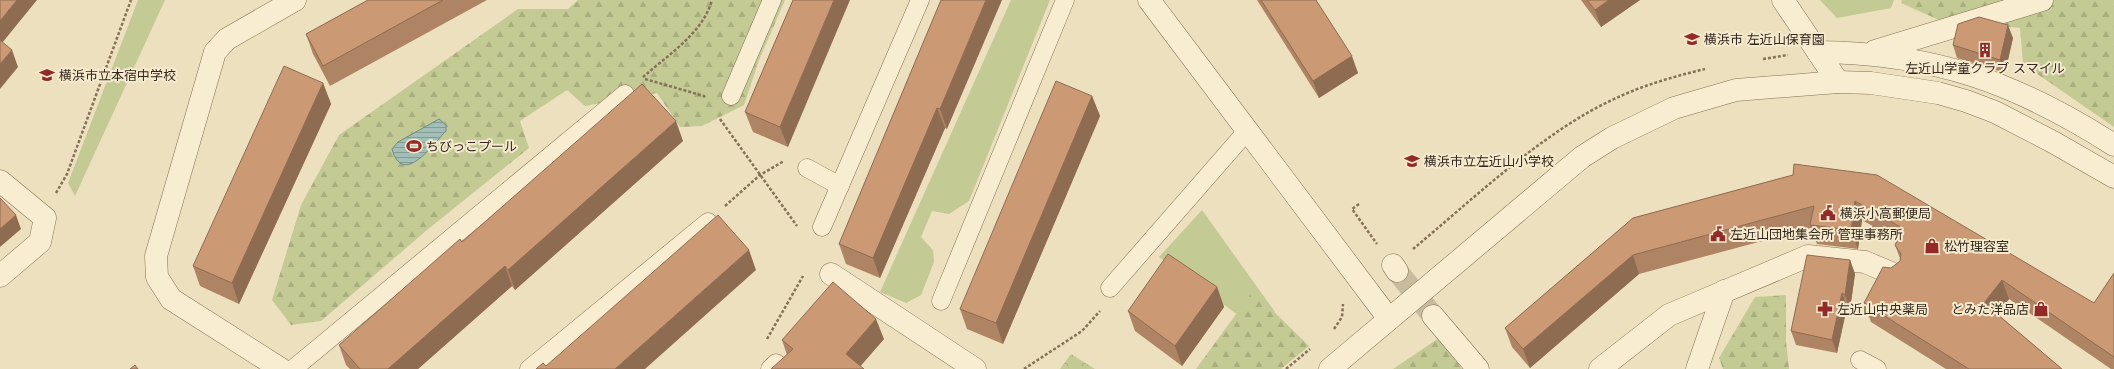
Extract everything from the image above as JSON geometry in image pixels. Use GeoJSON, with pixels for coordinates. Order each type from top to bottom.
{"type":"FeatureCollection","features":[{"type":"Feature","properties":{"kind":"street"},"geometry":{"type":"LineString","coordinates":[[281,369],[171,299],[157,277],[156,256],[216,52],[227,39],[295,0]]}},
{"type":"Feature","properties":{"kind":"street"},"geometry":{"type":"LineString","coordinates":[[1149,0],[1389,320]]}},
{"type":"Feature","properties":{"kind":"street"},"geometry":{"type":"LineString","coordinates":[[1783,0],[1838,82]]}},
{"type":"Feature","properties":{"kind":"street"},"geometry":{"type":"LineString","coordinates":[[1868,53],[2042,0]]}},
{"type":"Feature","properties":{"kind":"street"},"geometry":{"type":"LineString","coordinates":[[1818,52],[1868,53],[1957,69],[1993,81],[2031,97],[2114,145]]}},
{"type":"Feature","properties":{"kind":"street"},"geometry":{"type":"LineString","coordinates":[[1330,369],[1577,161],[1612,138],[1674,108],[1736,90],[1838,82],[1871,83],[1938,93],[1966,101],[1995,112],[2053,142],[2114,177]]}},
{"type":"Feature","properties":{"kind":"street"},"geometry":{"type":"LineString","coordinates":[[0,180],[45,218],[40,242],[0,276]]}},
{"type":"Feature","properties":{"kind":"street"},"geometry":{"type":"LineString","coordinates":[[1600,369],[1669,315],[1808,256],[1865,262],[1896,275]]}},
{"type":"Feature","properties":{"kind":"street"},"geometry":{"type":"LineString","coordinates":[[831,274],[975,369]]}},
{"type":"Feature","properties":{"kind":"street"},"geometry":{"type":"LineString","coordinates":[[1697,369],[1724,291]]}},
{"type":"Feature","properties":{"kind":"street"},"geometry":{"type":"LineString","coordinates":[[1433,316],[1478,369]]}},
{"type":"Feature","properties":{"kind":"lane"},"geometry":{"type":"LineString","coordinates":[[731,96],[772,0]]}},
{"type":"Feature","properties":{"kind":"lane"},"geometry":{"type":"LineString","coordinates":[[822,227],[920,0]]}},
{"type":"Feature","properties":{"kind":"lane"},"geometry":{"type":"LineString","coordinates":[[941,301],[1065,0]]}},
{"type":"Feature","properties":{"kind":"lane"},"geometry":{"type":"LineString","coordinates":[[293,369],[625,94]]}},
{"type":"Feature","properties":{"kind":"lane"},"geometry":{"type":"LineString","coordinates":[[1110,288],[1248,131]]}},
{"type":"Feature","properties":{"kind":"lane"},"geometry":{"type":"LineString","coordinates":[[807,168],[840,186]]}},
{"type":"Feature","properties":{"kind":"lane"},"geometry":{"type":"LineString","coordinates":[[529,369],[708,222]]}},
{"type":"Feature","properties":{"kind":"lane"},"geometry":{"type":"LineString","coordinates":[[1860,360],[1877,369]]}},
{"type":"Feature","properties":{"kind":"lane"},"geometry":{"type":"LineString","coordinates":[[770,369],[776,363],[782,369]]}},
{"type":"Feature","properties":{"kind":"path"},"geometry":{"type":"LineString","coordinates":[[45,218],[67,174],[131,0]]}},
{"type":"Feature","properties":{"kind":"path"},"geometry":{"type":"LineString","coordinates":[[625,94],[699,27],[708,13],[712,0]]}},
{"type":"Feature","properties":{"kind":"path"},"geometry":{"type":"LineString","coordinates":[[642,78],[704,96],[708,102]]}},
{"type":"Feature","properties":{"kind":"path"},"geometry":{"type":"LineString","coordinates":[[717,114],[797,227]]}},
{"type":"Feature","properties":{"kind":"path"},"geometry":{"type":"LineString","coordinates":[[708,222],[760,175],[781,162],[789,160],[807,168]]}},
{"type":"Feature","properties":{"kind":"path"},"geometry":{"type":"LineString","coordinates":[[1359,204],[1352,209],[1395,268]]}},
{"type":"Feature","properties":{"kind":"path"},"geometry":{"type":"LineString","coordinates":[[1875,220],[1871,235],[1877,238]]}},
{"type":"Feature","properties":{"kind":"path"},"geometry":{"type":"LineString","coordinates":[[765,344],[806,271]]}},
{"type":"Feature","properties":{"kind":"path"},"geometry":{"type":"LineString","coordinates":[[1024,369],[1082,330],[1114,296],[1110,288]]}},
{"type":"Feature","properties":{"kind":"path"},"geometry":{"type":"LineString","coordinates":[[1328,333],[1342,317],[1342,302]]}},
{"type":"Feature","properties":{"kind":"path"},"geometry":{"type":"LineString","coordinates":[[1286,369],[1316,344]]}},
{"type":"Feature","properties":{"kind":"green space"},"geometry":{"type":"Polygon","coordinates":[[[138,0],[165,0],[75,196],[68,183],[138,0]]]}},
{"type":"Feature","properties":{"kind":"green space"},"geometry":{"type":"Polygon","coordinates":[[[578,0],[785,0],[759,60],[744,105],[702,126],[680,127],[657,93],[585,106],[567,90],[520,121],[529,148],[427,230],[321,321],[291,325],[272,300],[301,205],[339,135],[518,9],[568,9],[578,0]]]}},
{"type":"Feature","properties":{"kind":"green space"},"geometry":{"type":"Polygon","coordinates":[[[1011,0],[1050,0],[969,201],[949,214],[932,211],[921,237],[933,250],[934,262],[921,295],[906,303],[880,292],[1011,0]]]}},
{"type":"Feature","properties":{"kind":"green space"},"geometry":{"type":"Polygon","coordinates":[[[1820,0],[1894,0],[1891,8],[1837,18],[1820,0]]]}},
{"type":"Feature","properties":{"kind":"green space"},"geometry":{"type":"Polygon","coordinates":[[[1902,0],[2114,0],[2114,127],[2023,64],[2020,28],[1939,20],[1901,3],[1902,0]]]}},
{"type":"Feature","properties":{"kind":"green space"},"geometry":{"type":"Polygon","coordinates":[[[1202,210],[1275,312],[1257,329],[1159,257],[1202,210]]]}},
{"type":"Feature","properties":{"kind":"green space"},"geometry":{"type":"Polygon","coordinates":[[[1253,291],[1309,346],[1281,369],[1196,369],[1253,291]]]}},
{"type":"Feature","properties":{"kind":"green space"},"geometry":{"type":"Polygon","coordinates":[[[1786,295],[1786,341],[1789,369],[1723,369],[1719,358],[1755,297],[1786,295]]]}},
{"type":"Feature","properties":{"kind":"green space"},"geometry":{"type":"Polygon","coordinates":[[[1439,338],[1462,369],[1393,369],[1439,338]]]}},
{"type":"Feature","properties":{"kind":"green space"},"geometry":{"type":"Polygon","coordinates":[[[1071,354],[1095,369],[1060,369],[1071,354]]]}},
{"type":"Feature","properties":{"kind":"water","name":"ちびっこプール"},"geometry":{"type":"Polygon","coordinates":[[[439,119],[446,125],[446,131],[426,153],[418,160],[410,164],[403,164],[397,160],[392,149],[398,142],[439,119]]]}},
{"type":"Feature","properties":{"kind":"building"},"geometry":{"type":"Polygon","coordinates":[[[0,0],[17,0],[0,21],[0,0]]]}},
{"type":"Feature","properties":{"kind":"building"},"geometry":{"type":"Polygon","coordinates":[[[368,0],[443,0],[323,66],[306,34],[368,0]]]}},
{"type":"Feature","properties":{"kind":"building"},"geometry":{"type":"Polygon","coordinates":[[[793,0],[834,0],[780,127],[745,112],[793,0]]]}},
{"type":"Feature","properties":{"kind":"building"},"geometry":{"type":"Polygon","coordinates":[[[941,0],[986,0],[940,109],[937,108],[873,258],[839,244],[941,0]]]}},
{"type":"Feature","properties":{"kind":"building"},"geometry":{"type":"Polygon","coordinates":[[[1261,0],[1316,0],[1352,56],[1313,81],[1261,0]]]}},
{"type":"Feature","properties":{"kind":"building"},"geometry":{"type":"Polygon","coordinates":[[[1587,0],[1609,0],[1595,10],[1587,0]]]}},
{"type":"Feature","properties":{"kind":"building"},"geometry":{"type":"Polygon","coordinates":[[[1979,17],[2008,25],[2000,60],[1953,45],[1958,24],[1979,17]]]}},
{"type":"Feature","properties":{"kind":"building"},"geometry":{"type":"Polygon","coordinates":[[[0,40],[12,50],[0,64],[0,40]]]}},
{"type":"Feature","properties":{"kind":"building"},"geometry":{"type":"Polygon","coordinates":[[[284,66],[323,83],[232,283],[193,266],[284,66]]]}},
{"type":"Feature","properties":{"kind":"building"},"geometry":{"type":"Polygon","coordinates":[[[1056,81],[1092,96],[996,323],[960,309],[1056,81]]]}},
{"type":"Feature","properties":{"kind":"building"},"geometry":{"type":"Polygon","coordinates":[[[642,84],[676,121],[508,270],[505,266],[388,369],[360,369],[339,345],[460,239],[462,242],[642,84]]]}},
{"type":"Feature","properties":{"kind":"building"},"geometry":{"type":"Polygon","coordinates":[[[1794,164],[1877,175],[2094,303],[2114,273],[2114,357],[2002,280],[1984,303],[2062,369],[1969,369],[1864,303],[1883,267],[1891,268],[1900,261],[1901,254],[1895,245],[1904,229],[1855,201],[1851,230],[1810,225],[1814,206],[1633,255],[1523,349],[1505,328],[1633,218],[1793,175],[1794,164]]]}},
{"type":"Feature","properties":{"kind":"building"},"geometry":{"type":"Polygon","coordinates":[[[0,198],[16,215],[0,229],[0,198]]]}},
{"type":"Feature","properties":{"kind":"building"},"geometry":{"type":"Polygon","coordinates":[[[718,215],[749,250],[615,369],[536,369],[543,363],[546,366],[718,215]]]}},
{"type":"Feature","properties":{"kind":"building"},"geometry":{"type":"Polygon","coordinates":[[[1168,254],[1217,287],[1175,346],[1128,311],[1168,254]]]}},
{"type":"Feature","properties":{"kind":"building"},"geometry":{"type":"Polygon","coordinates":[[[1807,255],[1850,260],[1845,295],[1842,293],[1832,340],[1791,331],[1807,255]]]}},
{"type":"Feature","properties":{"kind":"building"},"geometry":{"type":"Polygon","coordinates":[[[833,282],[876,319],[846,354],[864,369],[771,369],[793,349],[782,340],[833,282]]]}},
{"type":"Feature","properties":{"kind":"building"},"geometry":{"type":"Polygon","coordinates":[[[135,365],[138,369],[130,369],[135,365]]]}},
{"type":"Feature","properties":{"kind":"tunnel"},"geometry":{"type":"LineString","coordinates":[[1397,271],[1433,316]]}},
{"type":"Feature","properties":{"kind":"place","name":"横浜市 左近山保育園"},"geometry":{"type":"Point","coordinates":[1692,39]}},
{"type":"Feature","properties":{"kind":"place","name":"左近山学童クラブ スマイル"},"geometry":{"type":"Point","coordinates":[1985,50]}},
{"type":"Feature","properties":{"kind":"place","name":"横浜市立本宿中学校"},"geometry":{"type":"Point","coordinates":[47,75]}},
{"type":"Feature","properties":{"kind":"place","name":"ちびっこプール"},"geometry":{"type":"Point","coordinates":[414,146]}},
{"type":"Feature","properties":{"kind":"place","name":"横浜市立左近山小学校"},"geometry":{"type":"Point","coordinates":[1412,161]}},
{"type":"Feature","properties":{"kind":"place","name":"横浜小高郵便局"},"geometry":{"type":"Point","coordinates":[1828,213]}},
{"type":"Feature","properties":{"kind":"place","name":"左近山団地集会所 管理事務所"},"geometry":{"type":"Point","coordinates":[1718,234]}},
{"type":"Feature","properties":{"kind":"place","name":"松竹理容室"},"geometry":{"type":"Point","coordinates":[1932,246]}},
{"type":"Feature","properties":{"kind":"place","name":"左近山中央薬局"},"geometry":{"type":"Point","coordinates":[1825,309]}},
{"type":"Feature","properties":{"kind":"place","name":"とみた洋品店"},"geometry":{"type":"Point","coordinates":[2041,309]}}]}
